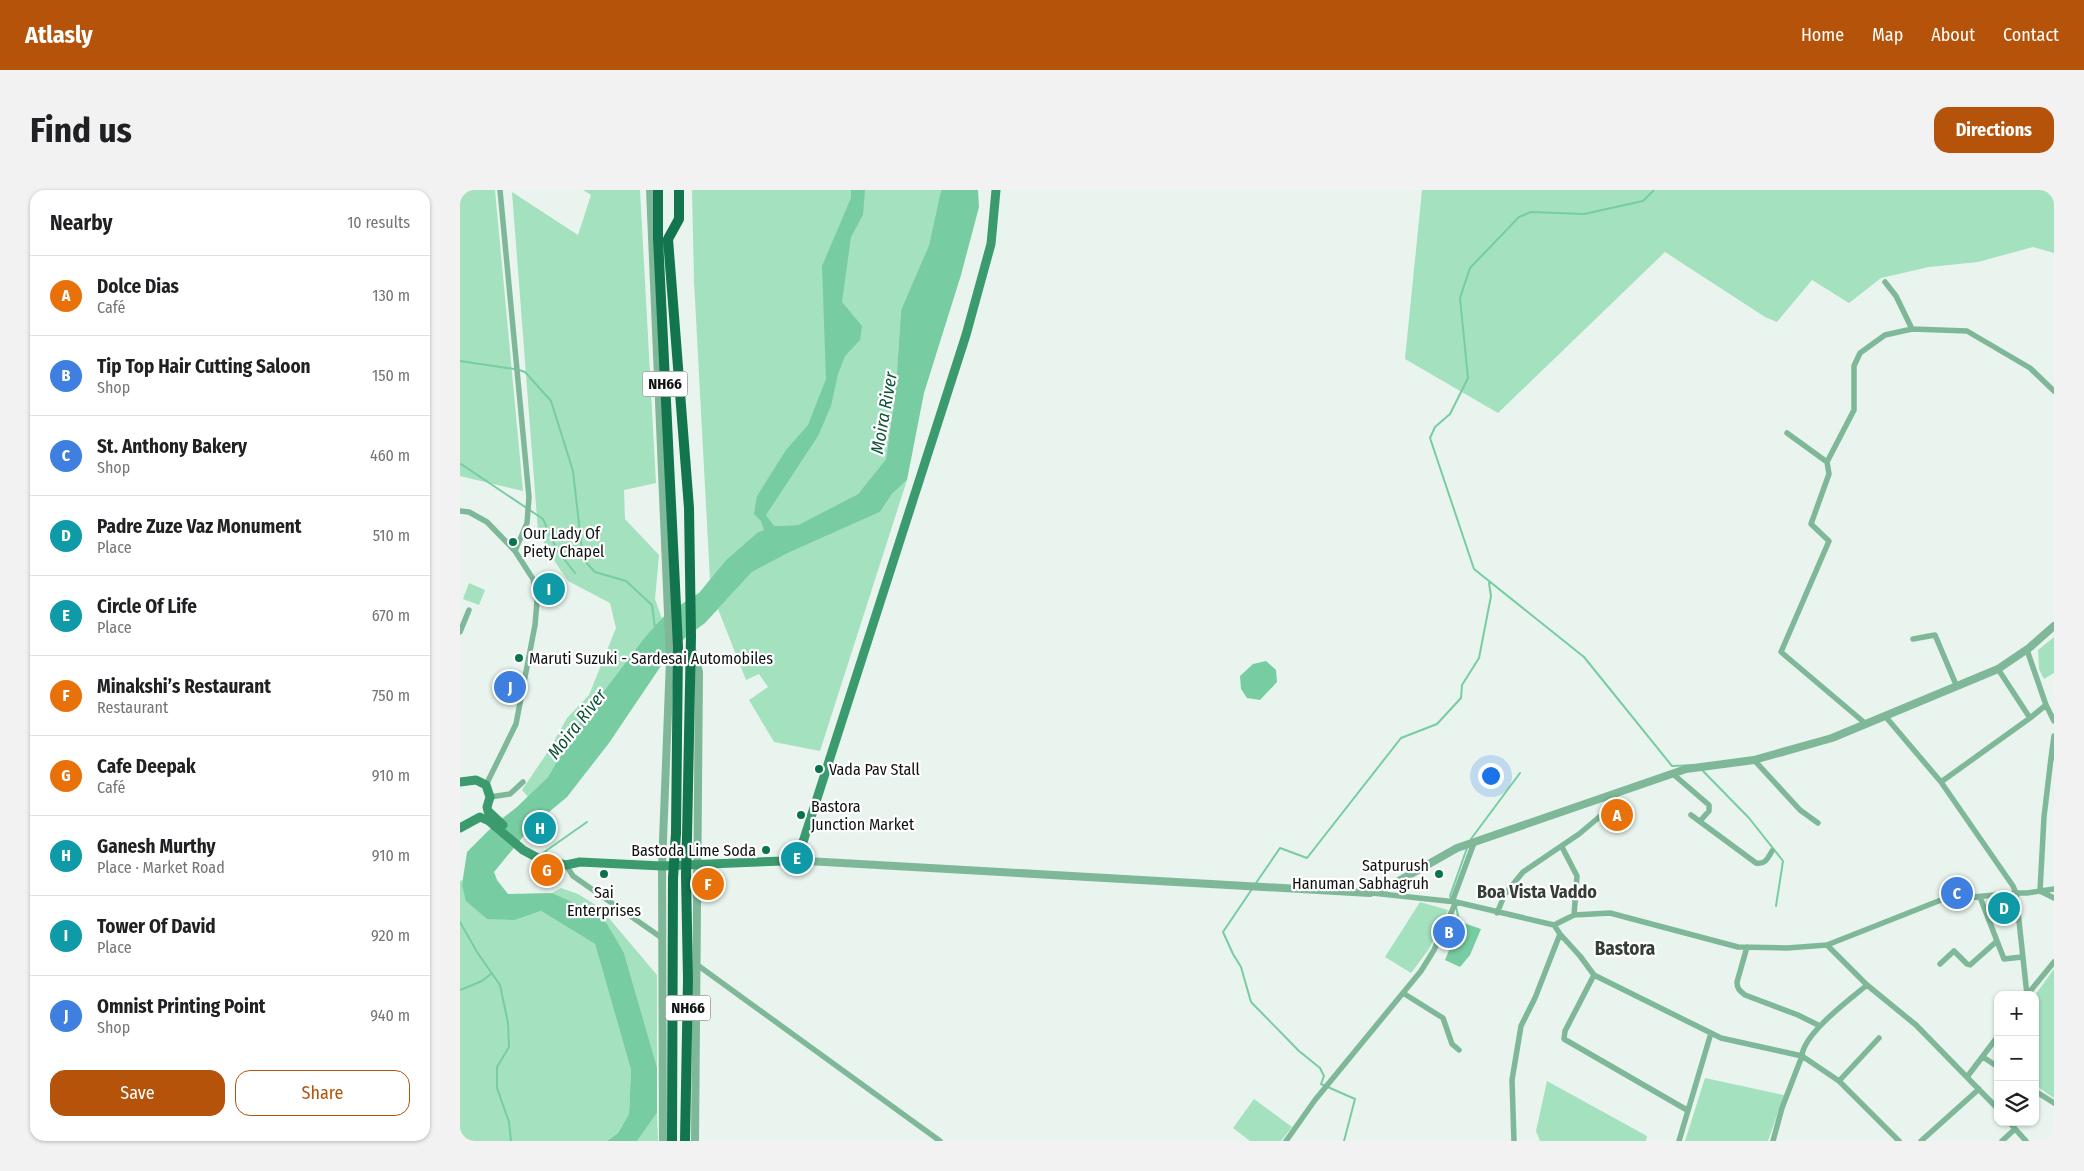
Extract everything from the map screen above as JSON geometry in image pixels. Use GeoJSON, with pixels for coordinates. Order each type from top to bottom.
{"type":"FeatureCollection","features":[{"type":"Feature","properties":{"kind":"highway","name":"NH66"},"geometry":{"type":"LineString","coordinates":[[658,190],[658,238],[671,579],[678,647],[676,833],[673,878],[672,1141]]}},
{"type":"Feature","properties":{"kind":"highway","name":"NH66"},"geometry":{"type":"LineString","coordinates":[[679,190],[679,219],[668,239],[689,508],[688,586],[691,641],[686,876],[688,979],[685,1141]]}},
{"type":"Feature","properties":{"kind":"main road"},"geometry":{"type":"LineString","coordinates":[[487,807],[491,818],[525,848],[546,860],[566,866],[580,862],[662,866],[783,860],[797,856],[966,335],[992,244],[996,190]]}},
{"type":"Feature","properties":{"kind":"main road"},"geometry":{"type":"LineString","coordinates":[[460,782],[476,780],[486,785],[490,797],[487,807],[476,818],[460,828]]}},
{"type":"Feature","properties":{"kind":"main road"},"geometry":{"type":"LineString","coordinates":[[476,818],[491,818]]}},
{"type":"Feature","properties":{"kind":"street"},"geometry":{"type":"LineString","coordinates":[[500,190],[529,497],[526,523],[515,551]]}},
{"type":"Feature","properties":{"kind":"street"},"geometry":{"type":"LineString","coordinates":[[650,190],[666,517],[671,579],[670,660],[662,866],[663,1141]]}},
{"type":"Feature","properties":{"kind":"street"},"geometry":{"type":"LineString","coordinates":[[1885,282],[1896,296],[1912,329]]}},
{"type":"Feature","properties":{"kind":"street"},"geometry":{"type":"LineString","coordinates":[[1866,724],[1781,652],[1829,541],[1811,524],[1829,474],[1827,462],[1854,410],[1854,366],[1860,353],[1885,335],[1912,329],[1967,331],[2030,368],[2054,391]]}},
{"type":"Feature","properties":{"kind":"street"},"geometry":{"type":"LineString","coordinates":[[1787,433],[1827,462]]}},
{"type":"Feature","properties":{"kind":"street"},"geometry":{"type":"LineString","coordinates":[[460,511],[468,512],[487,522],[515,551],[533,579],[537,601],[535,625],[516,724],[486,785]]}},
{"type":"Feature","properties":{"kind":"street"},"geometry":{"type":"LineString","coordinates":[[460,632],[469,610]]}},
{"type":"Feature","properties":{"kind":"street"},"geometry":{"type":"LineString","coordinates":[[1370,893],[1388,887],[1457,848],[1673,774],[1686,770],[1754,760],[1832,738],[1998,669],[2026,650],[2054,626]]}},
{"type":"Feature","properties":{"kind":"street"},"geometry":{"type":"LineString","coordinates":[[1913,639],[1935,635],[1958,686]]}},
{"type":"Feature","properties":{"kind":"street"},"geometry":{"type":"LineString","coordinates":[[691,641],[699,672],[695,1141]]}},
{"type":"Feature","properties":{"kind":"street"},"geometry":{"type":"LineString","coordinates":[[2026,650],[2046,706],[2054,721]]}},
{"type":"Feature","properties":{"kind":"street"},"geometry":{"type":"LineString","coordinates":[[1998,669],[2030,718]]}},
{"type":"Feature","properties":{"kind":"street"},"geometry":{"type":"LineString","coordinates":[[1941,782],[2046,706]]}},
{"type":"Feature","properties":{"kind":"street"},"geometry":{"type":"LineString","coordinates":[[1884,716],[1941,782],[2013,886],[2016,893],[2026,991]]}},
{"type":"Feature","properties":{"kind":"street"},"geometry":{"type":"LineString","coordinates":[[2040,891],[2044,817],[2054,736]]}},
{"type":"Feature","properties":{"kind":"street"},"geometry":{"type":"LineString","coordinates":[[1754,760],[1800,810],[1818,823]]}},
{"type":"Feature","properties":{"kind":"street"},"geometry":{"type":"LineString","coordinates":[[1673,774],[1709,805],[1709,811],[1700,821]]}},
{"type":"Feature","properties":{"kind":"street"},"geometry":{"type":"LineString","coordinates":[[490,797],[510,794],[523,782]]}},
{"type":"Feature","properties":{"kind":"street"},"geometry":{"type":"LineString","coordinates":[[1497,913],[1505,894],[1523,872],[1562,847],[1604,813],[1615,795]]}},
{"type":"Feature","properties":{"kind":"street"},"geometry":{"type":"LineString","coordinates":[[1691,815],[1756,863],[1761,864],[1765,862],[1772,851]]}},
{"type":"Feature","properties":{"kind":"street"},"geometry":{"type":"LineString","coordinates":[[1286,1141],[1326,1086],[1421,971],[1434,950],[1455,903],[1470,844]]}},
{"type":"Feature","properties":{"kind":"street"},"geometry":{"type":"LineString","coordinates":[[1562,847],[1576,876],[1574,915]]}},
{"type":"Feature","properties":{"kind":"street"},"geometry":{"type":"LineString","coordinates":[[797,856],[807,861],[1370,893],[1455,903],[1554,925],[1574,915],[1610,913],[1738,947],[1787,948],[1827,945],[1942,900],[2054,889]]}},
{"type":"Feature","properties":{"kind":"street"},"geometry":{"type":"LineString","coordinates":[[566,866],[573,876],[662,938]]}},
{"type":"Feature","properties":{"kind":"street"},"geometry":{"type":"LineString","coordinates":[[2040,891],[2054,898]]}},
{"type":"Feature","properties":{"kind":"street"},"geometry":{"type":"LineString","coordinates":[[1980,897],[2004,959],[2022,957]]}},
{"type":"Feature","properties":{"kind":"street"},"geometry":{"type":"LineString","coordinates":[[1554,925],[1594,976],[1721,1038],[1802,1056],[1839,1080],[1899,1141]]}},
{"type":"Feature","properties":{"kind":"street"},"geometry":{"type":"LineString","coordinates":[[1514,1141],[1512,1080],[1521,1026],[1535,998],[1560,934]]}},
{"type":"Feature","properties":{"kind":"street"},"geometry":{"type":"LineString","coordinates":[[1940,964],[1954,950],[1970,965],[1997,941]]}},
{"type":"Feature","properties":{"kind":"street"},"geometry":{"type":"LineString","coordinates":[[1827,945],[1867,985],[1916,1025],[1994,1106]]}},
{"type":"Feature","properties":{"kind":"street"},"geometry":{"type":"LineString","coordinates":[[1748,947],[1737,982],[1737,987],[1740,991],[1745,995],[1798,1015],[1820,1026]]}},
{"type":"Feature","properties":{"kind":"street"},"geometry":{"type":"LineString","coordinates":[[2030,991],[2054,962]]}},
{"type":"Feature","properties":{"kind":"street"},"geometry":{"type":"LineString","coordinates":[[696,964],[940,1141]]}},
{"type":"Feature","properties":{"kind":"street"},"geometry":{"type":"LineString","coordinates":[[1594,976],[1565,1031],[1564,1039],[1688,1110]]}},
{"type":"Feature","properties":{"kind":"street"},"geometry":{"type":"LineString","coordinates":[[1773,1141],[1782,1108],[1802,1056],[1803,1048],[1820,1026],[1867,985]]}},
{"type":"Feature","properties":{"kind":"street"},"geometry":{"type":"LineString","coordinates":[[1403,992],[1443,1018],[1452,1044],[1459,1050]]}},
{"type":"Feature","properties":{"kind":"street"},"geometry":{"type":"LineString","coordinates":[[1679,1141],[1711,1033]]}},
{"type":"Feature","properties":{"kind":"street"},"geometry":{"type":"LineString","coordinates":[[1839,1080],[1879,1038]]}},
{"type":"Feature","properties":{"kind":"street"},"geometry":{"type":"LineString","coordinates":[[1967,1077],[1994,1042]]}},
{"type":"Feature","properties":{"kind":"street"},"geometry":{"type":"LineString","coordinates":[[1983,1057],[1994,1064]]}},
{"type":"Feature","properties":{"kind":"street"},"geometry":{"type":"LineString","coordinates":[[1921,1141],[1979,1089]]}},
{"type":"Feature","properties":{"kind":"street"},"geometry":{"type":"LineString","coordinates":[[2039,1094],[2054,1103]]}},
{"type":"Feature","properties":{"kind":"street"},"geometry":{"type":"LineString","coordinates":[[2012,1126],[2026,1141]]}},
{"type":"Feature","properties":{"kind":"street"},"geometry":{"type":"LineString","coordinates":[[2002,1141],[2015,1129]]}},
{"type":"Feature","properties":{"kind":"shaded area"},"geometry":{"type":"Polygon","coordinates":[[[460,190],[495,190],[523,491],[460,476],[460,190]]]}},
{"type":"Feature","properties":{"kind":"shaded area"},"geometry":{"type":"Polygon","coordinates":[[[583,190],[640,190],[656,483],[624,490],[625,519],[659,555],[655,599],[662,619],[645,637],[575,729],[548,777],[528,797],[522,790],[549,750],[567,718],[589,695],[616,628],[610,603],[568,581],[551,556],[538,531],[512,192],[578,235],[591,195],[583,190]]]}},
{"type":"Feature","properties":{"kind":"shaded area"},"geometry":{"type":"Polygon","coordinates":[[[692,190],[941,190],[929,245],[901,310],[896,387],[886,459],[858,494],[798,525],[774,526],[758,532],[726,560],[710,580],[694,281],[692,190]]]}},
{"type":"Feature","properties":{"kind":"shaded area"},"geometry":{"type":"Polygon","coordinates":[[[851,190],[865,190],[863,215],[851,237],[842,302],[862,326],[860,340],[845,356],[838,374],[831,406],[818,436],[766,515],[774,526],[798,525],[858,494],[886,459],[896,387],[901,310],[929,245],[941,190],[978,190],[979,207],[961,275],[924,393],[907,480],[892,494],[880,512],[788,553],[752,572],[705,623],[686,637],[669,654],[609,743],[567,797],[531,827],[494,872],[497,880],[508,894],[552,893],[593,911],[607,924],[624,953],[657,1067],[657,1113],[637,1141],[607,1141],[618,1133],[629,1114],[631,1070],[595,944],[541,911],[515,920],[487,919],[466,901],[462,885],[467,852],[495,824],[517,807],[548,777],[575,729],[645,637],[666,614],[699,593],[726,560],[758,532],[764,530],[761,521],[754,514],[757,496],[786,450],[808,425],[826,379],[822,266],[851,198],[851,190]]]}},
{"type":"Feature","properties":{"kind":"shaded area"},"geometry":{"type":"Polygon","coordinates":[[[1422,190],[2054,190],[2054,253],[2033,247],[1978,262],[1929,267],[1881,278],[1849,303],[1812,280],[1777,322],[1765,317],[1665,252],[1498,413],[1405,359],[1422,190]]]}},
{"type":"Feature","properties":{"kind":"shaded area"},"geometry":{"type":"Polygon","coordinates":[[[907,480],[820,751],[774,742],[749,700],[768,687],[759,674],[746,680],[718,609],[752,572],[788,553],[880,512],[892,494],[907,480]]]}},
{"type":"Feature","properties":{"kind":"shaded area"},"geometry":{"type":"Polygon","coordinates":[[[469,583],[485,590],[479,605],[463,599],[469,583]]]}},
{"type":"Feature","properties":{"kind":"shaded area"},"geometry":{"type":"Polygon","coordinates":[[[2054,637],[2054,673],[2044,679],[2039,669],[2038,650],[2054,637]]]}},
{"type":"Feature","properties":{"kind":"shaded area"},"geometry":{"type":"Polygon","coordinates":[[[1266,661],[1276,670],[1277,682],[1260,700],[1247,698],[1241,689],[1240,676],[1253,664],[1266,661]]]}},
{"type":"Feature","properties":{"kind":"shaded area"},"geometry":{"type":"Polygon","coordinates":[[[463,880],[462,885],[515,920],[541,911],[595,944],[631,1070],[629,1114],[618,1133],[607,1141],[460,1141],[460,881],[463,880]]]}},
{"type":"Feature","properties":{"kind":"shaded area"},"geometry":{"type":"Polygon","coordinates":[[[561,888],[578,894],[607,912],[608,917],[657,975],[657,1067],[624,953],[593,911],[552,893],[561,888]]]}},
{"type":"Feature","properties":{"kind":"shaded area"},"geometry":{"type":"Polygon","coordinates":[[[1420,902],[1448,910],[1429,949],[1411,973],[1385,957],[1420,902]]]}},
{"type":"Feature","properties":{"kind":"shaded area"},"geometry":{"type":"Polygon","coordinates":[[[1461,922],[1481,929],[1470,955],[1460,967],[1445,960],[1461,922]]]}},
{"type":"Feature","properties":{"kind":"shaded area"},"geometry":{"type":"Polygon","coordinates":[[[2054,969],[2054,1098],[2039,1088],[2038,991],[2054,969]]]}},
{"type":"Feature","properties":{"kind":"shaded area"},"geometry":{"type":"Polygon","coordinates":[[[1705,1078],[1784,1095],[1768,1141],[1685,1141],[1705,1078]]]}},
{"type":"Feature","properties":{"kind":"shaded area"},"geometry":{"type":"Polygon","coordinates":[[[1547,1081],[1647,1136],[1646,1141],[1540,1141],[1536,1131],[1547,1081]]]}},
{"type":"Feature","properties":{"kind":"shaded area"},"geometry":{"type":"Polygon","coordinates":[[[1254,1099],[1292,1127],[1281,1141],[1250,1141],[1233,1128],[1254,1099]]]}},
{"type":"Feature","properties":{"kind":"shaded area"},"geometry":{"type":"Polygon","coordinates":[[[657,1113],[658,1141],[637,1141],[657,1113]]]}},
{"type":"Feature","properties":{"kind":"waterway"},"geometry":{"type":"LineString","coordinates":[[1654,190],[1643,201],[1584,214],[1531,212],[1519,217],[1470,268],[1460,298],[1468,378],[1450,414],[1435,427],[1430,438],[1474,569],[1584,657],[1672,766],[1696,765]]}},
{"type":"Feature","properties":{"kind":"waterway"},"geometry":{"type":"LineString","coordinates":[[460,361],[514,369]]}},
{"type":"Feature","properties":{"kind":"waterway"},"geometry":{"type":"LineString","coordinates":[[519,370],[525,372],[551,401],[573,471],[583,559],[595,572],[626,581],[652,605],[655,628]]}},
{"type":"Feature","properties":{"kind":"waterway"},"geometry":{"type":"LineString","coordinates":[[461,464],[543,519],[557,550],[575,573]]}},
{"type":"Feature","properties":{"kind":"waterway"},"geometry":{"type":"LineString","coordinates":[[1256,883],[1280,848],[1307,858],[1401,738],[1437,724],[1461,698],[1462,685],[1479,658],[1491,596],[1489,583]]}},
{"type":"Feature","properties":{"kind":"waterway"},"geometry":{"type":"LineString","coordinates":[[1702,770],[1749,818],[1783,861],[1776,906]]}},
{"type":"Feature","properties":{"kind":"waterway"},"geometry":{"type":"LineString","coordinates":[[1471,839],[1520,773]]}},
{"type":"Feature","properties":{"kind":"waterway"},"geometry":{"type":"LineString","coordinates":[[540,855],[587,822]]}},
{"type":"Feature","properties":{"kind":"waterway"},"geometry":{"type":"LineString","coordinates":[[1451,898],[1450,896],[1467,848]]}},
{"type":"Feature","properties":{"kind":"waterway"},"geometry":{"type":"LineString","coordinates":[[531,870],[537,859]]}},
{"type":"Feature","properties":{"kind":"waterway"},"geometry":{"type":"LineString","coordinates":[[1252,889],[1223,932],[1241,967],[1251,1002],[1299,1051],[1320,1068],[1324,1076],[1321,1084],[1355,1099],[1344,1141]]}},
{"type":"Feature","properties":{"kind":"waterway"},"geometry":{"type":"LineString","coordinates":[[1456,906],[1459,921]]}},
{"type":"Feature","properties":{"kind":"waterway"},"geometry":{"type":"LineString","coordinates":[[460,922],[477,952],[500,985],[508,1023],[509,1047],[497,1067],[497,1088],[509,1122],[511,1141]]}},
{"type":"Feature","properties":{"kind":"waterway"},"geometry":{"type":"LineString","coordinates":[[460,990],[482,981],[492,973]]}},
{"type":"Feature","properties":{"kind":"place","name":"Our Lady Of Piety Chapel"},"geometry":{"type":"Point","coordinates":[513,542]}},
{"type":"Feature","properties":{"kind":"place","name":"Tower Of David"},"geometry":{"type":"Point","coordinates":[549,589]}},
{"type":"Feature","properties":{"kind":"place","name":"Maruti Suzuki - Sardesai Automobiles"},"geometry":{"type":"Point","coordinates":[519,658]}},
{"type":"Feature","properties":{"kind":"place","name":"Omnist Printing Point"},"geometry":{"type":"Point","coordinates":[510,687]}},
{"type":"Feature","properties":{"kind":"place","name":"Vada Pav Stall"},"geometry":{"type":"Point","coordinates":[819,769]}},
{"type":"Feature","properties":{"kind":"place","name":"Bastora Junction Market"},"geometry":{"type":"Point","coordinates":[801,815]}},
{"type":"Feature","properties":{"kind":"place","name":"Dolce Dias"},"geometry":{"type":"Point","coordinates":[1617,815]}},
{"type":"Feature","properties":{"kind":"place","name":"Ganesh Murthy"},"geometry":{"type":"Point","coordinates":[540,828]}},
{"type":"Feature","properties":{"kind":"place","name":"Bastoda Lime Soda"},"geometry":{"type":"Point","coordinates":[766,850]}},
{"type":"Feature","properties":{"kind":"place","name":"Circle Of Life"},"geometry":{"type":"Point","coordinates":[797,858]}},
{"type":"Feature","properties":{"kind":"place","name":"Cafe Deepak"},"geometry":{"type":"Point","coordinates":[547,870]}},
{"type":"Feature","properties":{"kind":"place","name":"Sai Enterprises"},"geometry":{"type":"Point","coordinates":[604,874]}},
{"type":"Feature","properties":{"kind":"place","name":"Satpurush Hanuman Sabhagruh"},"geometry":{"type":"Point","coordinates":[1439,874]}},
{"type":"Feature","properties":{"kind":"place","name":"Minakshi’s Restaurant"},"geometry":{"type":"Point","coordinates":[708,884]}},
{"type":"Feature","properties":{"kind":"place","name":"St. Anthony Bakery"},"geometry":{"type":"Point","coordinates":[1957,893]}},
{"type":"Feature","properties":{"kind":"place","name":"Padre Zuze Vaz Monument"},"geometry":{"type":"Point","coordinates":[2004,908]}},
{"type":"Feature","properties":{"kind":"place","name":"Tip Top Hair Cutting Saloon"},"geometry":{"type":"Point","coordinates":[1449,932]}},
{"type":"Feature","properties":{"kind":"district","name":"Boa Vista Vaddo"},"geometry":{"type":"Point","coordinates":[1537,892]}},
{"type":"Feature","properties":{"kind":"district","name":"Bastora"},"geometry":{"type":"Point","coordinates":[1625,948]}},
{"type":"Feature","properties":{"kind":"water label","name":"Moira River"},"geometry":{"type":"Point","coordinates":[884,413]}},
{"type":"Feature","properties":{"kind":"water label","name":"Moira River"},"geometry":{"type":"Point","coordinates":[577,724]}}]}
